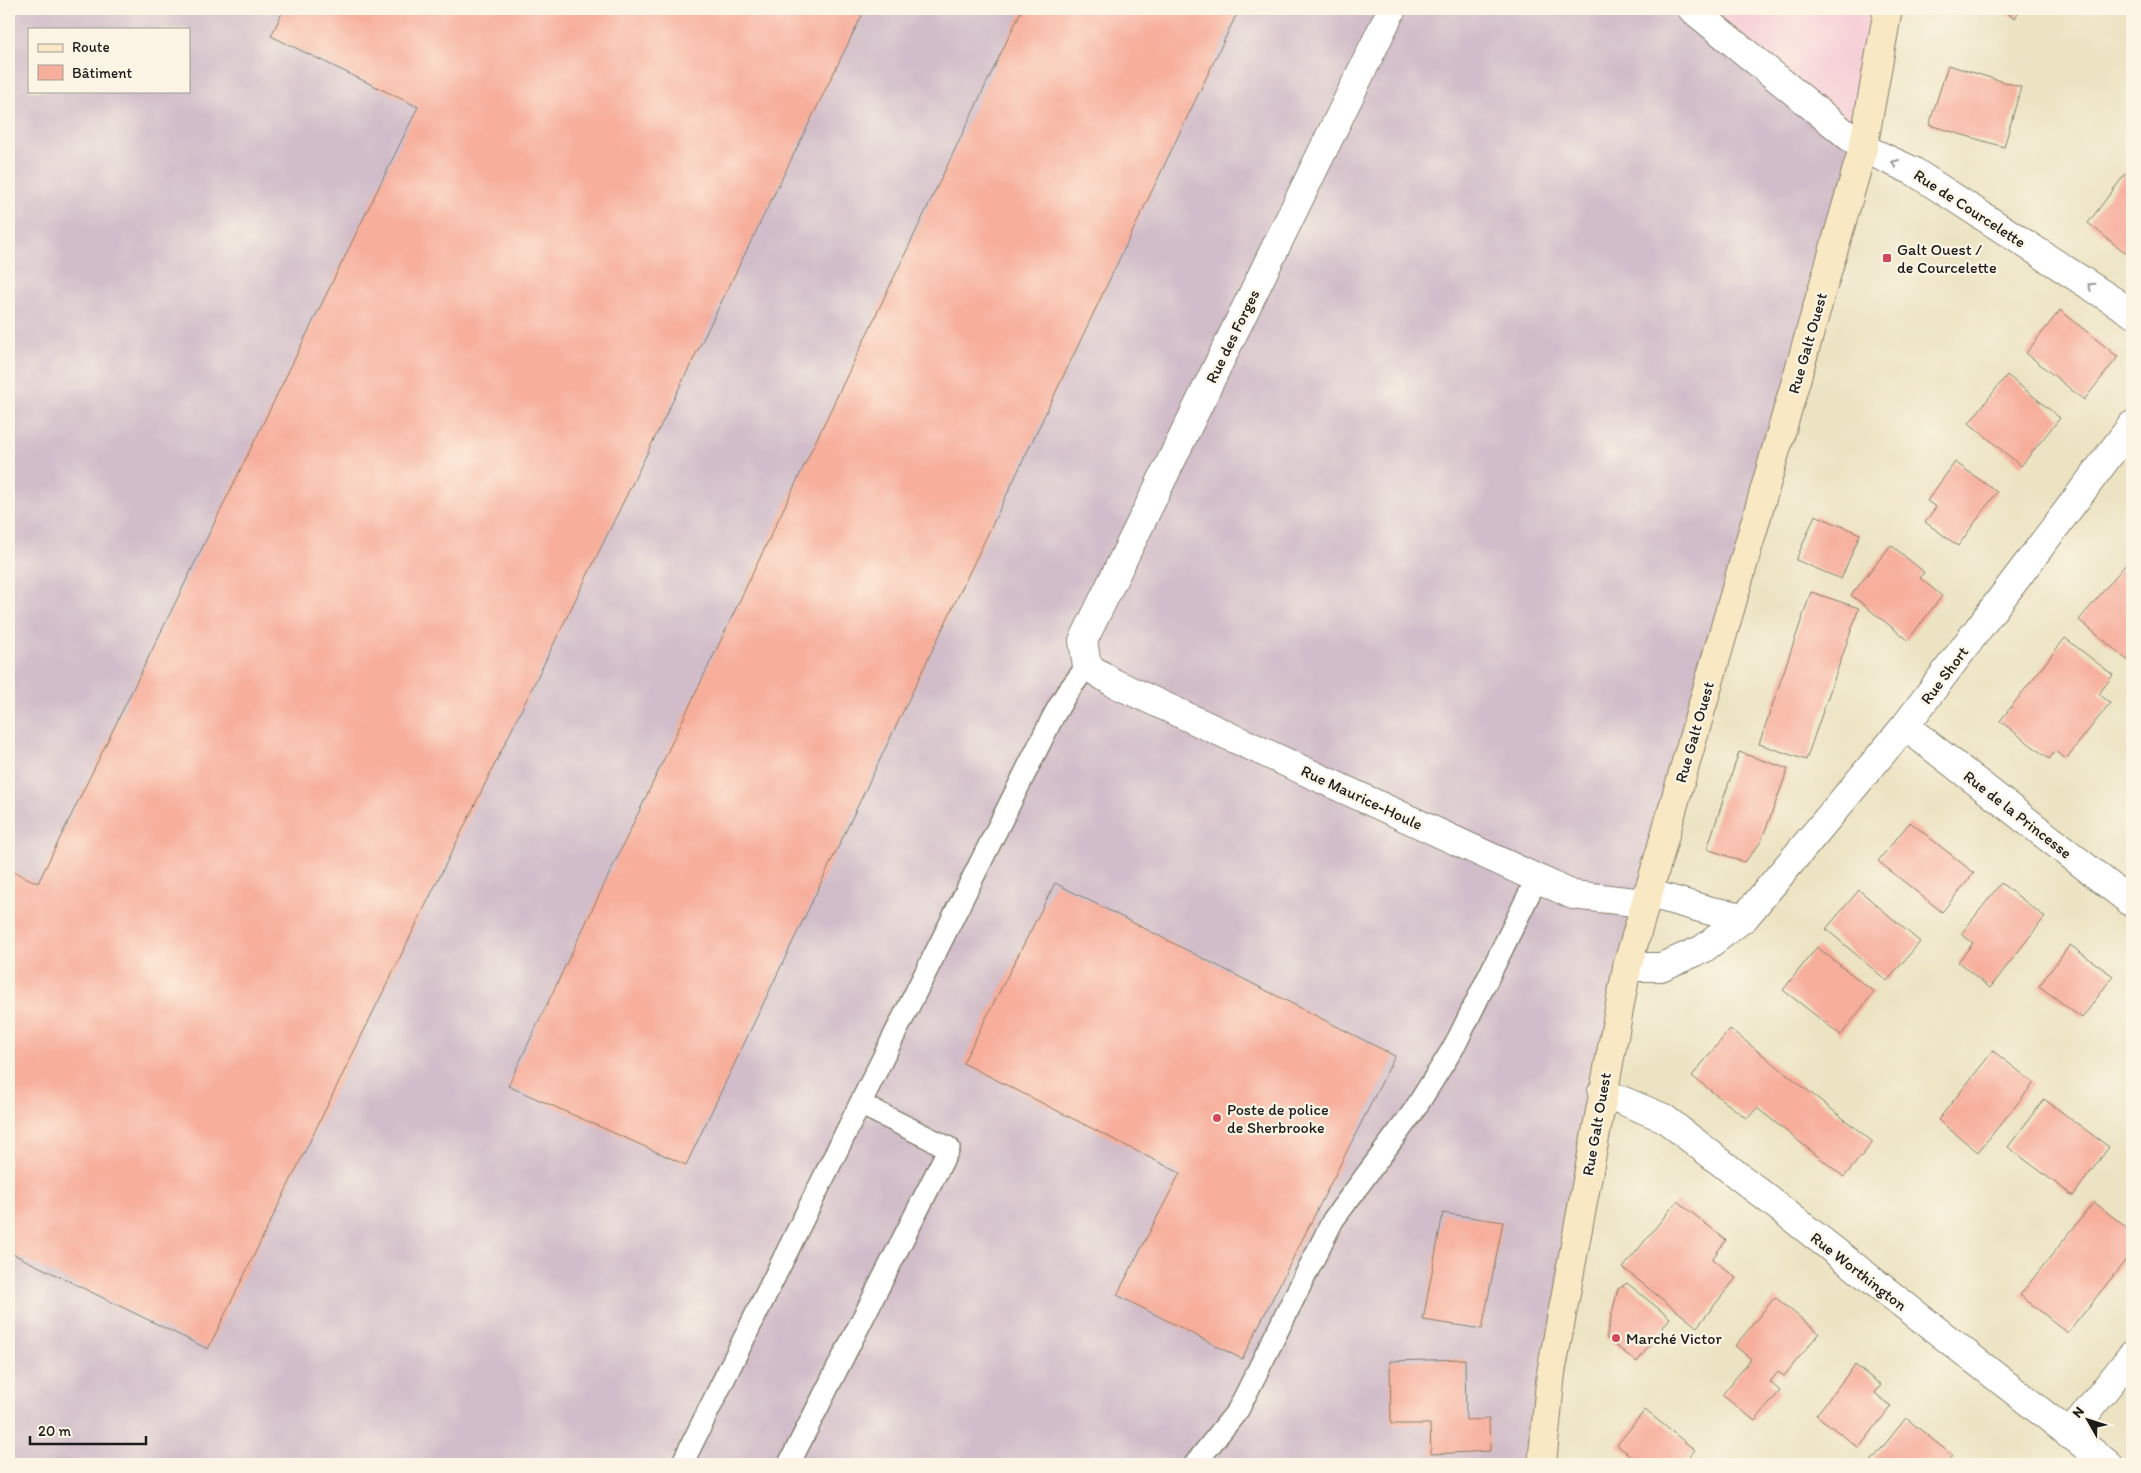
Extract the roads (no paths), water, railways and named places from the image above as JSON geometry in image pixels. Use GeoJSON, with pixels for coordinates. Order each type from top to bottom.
{"type":"FeatureCollection","features":[{"type":"Feature","properties":{"kind":"main road","name":"Rue Galt Ouest"},"geometry":{"type":"LineString","coordinates":[[1542,1464],[1551,1373],[1602,1092],[1627,967],[1863,148],[1888,9]]}},
{"type":"Feature","properties":{"kind":"street","name":"Rue des Forges"},"geometry":{"type":"LineString","coordinates":[[1087,666],[1083,641],[1392,9]]}},
{"type":"Feature","properties":{"kind":"street","name":"Rue de Courcelette"},"geometry":{"type":"LineString","coordinates":[[1692,9],[1863,148],[1913,171],[2132,313]]}},
{"type":"Feature","properties":{"kind":"street","name":"Rue Short"},"geometry":{"type":"LineString","coordinates":[[1627,967],[1661,967],[1703,949],[1745,917],[1904,726],[2132,425]]}},
{"type":"Feature","properties":{"kind":"street","name":"Rue Maurice-Houle"},"geometry":{"type":"LineString","coordinates":[[1087,666],[1114,683],[1573,895],[1646,898]]}},
{"type":"Feature","properties":{"kind":"street","name":"Rue de la Princesse"},"geometry":{"type":"LineString","coordinates":[[1904,726],[2132,903]]}},
{"type":"Feature","properties":{"kind":"street"},"geometry":{"type":"LineString","coordinates":[[1646,898],[1745,917]]}},
{"type":"Feature","properties":{"kind":"street","name":"Rue Worthington"},"geometry":{"type":"LineString","coordinates":[[1602,1092],[1664,1118],[2108,1464]]}},
{"type":"Feature","properties":{"kind":"street"},"geometry":{"type":"LineString","coordinates":[[2070,1435],[2132,1356]]}},
{"type":"Feature","properties":{"kind":"lane"},"geometry":{"type":"LineString","coordinates":[[682,1464],[1053,717],[1066,694],[1087,666]]}},
{"type":"Feature","properties":{"kind":"lane"},"geometry":{"type":"LineString","coordinates":[[1195,1464],[1238,1410],[1333,1220],[1413,1112],[1455,1045],[1537,878]]}},
{"type":"Feature","properties":{"kind":"lane"},"geometry":{"type":"LineString","coordinates":[[789,1464],[949,1148],[860,1104]]}},
{"type":"Feature","properties":{"kind":"place","name":"Galt Ouest / de Courcelette"},"geometry":{"type":"Point","coordinates":[1887,258]}},
{"type":"Feature","properties":{"kind":"place","name":"Poste de police de Sherbrooke"},"geometry":{"type":"Point","coordinates":[1217,1118]}},
{"type":"Feature","properties":{"kind":"place","name":"Marché Victor"},"geometry":{"type":"Point","coordinates":[1616,1338]}}]}
